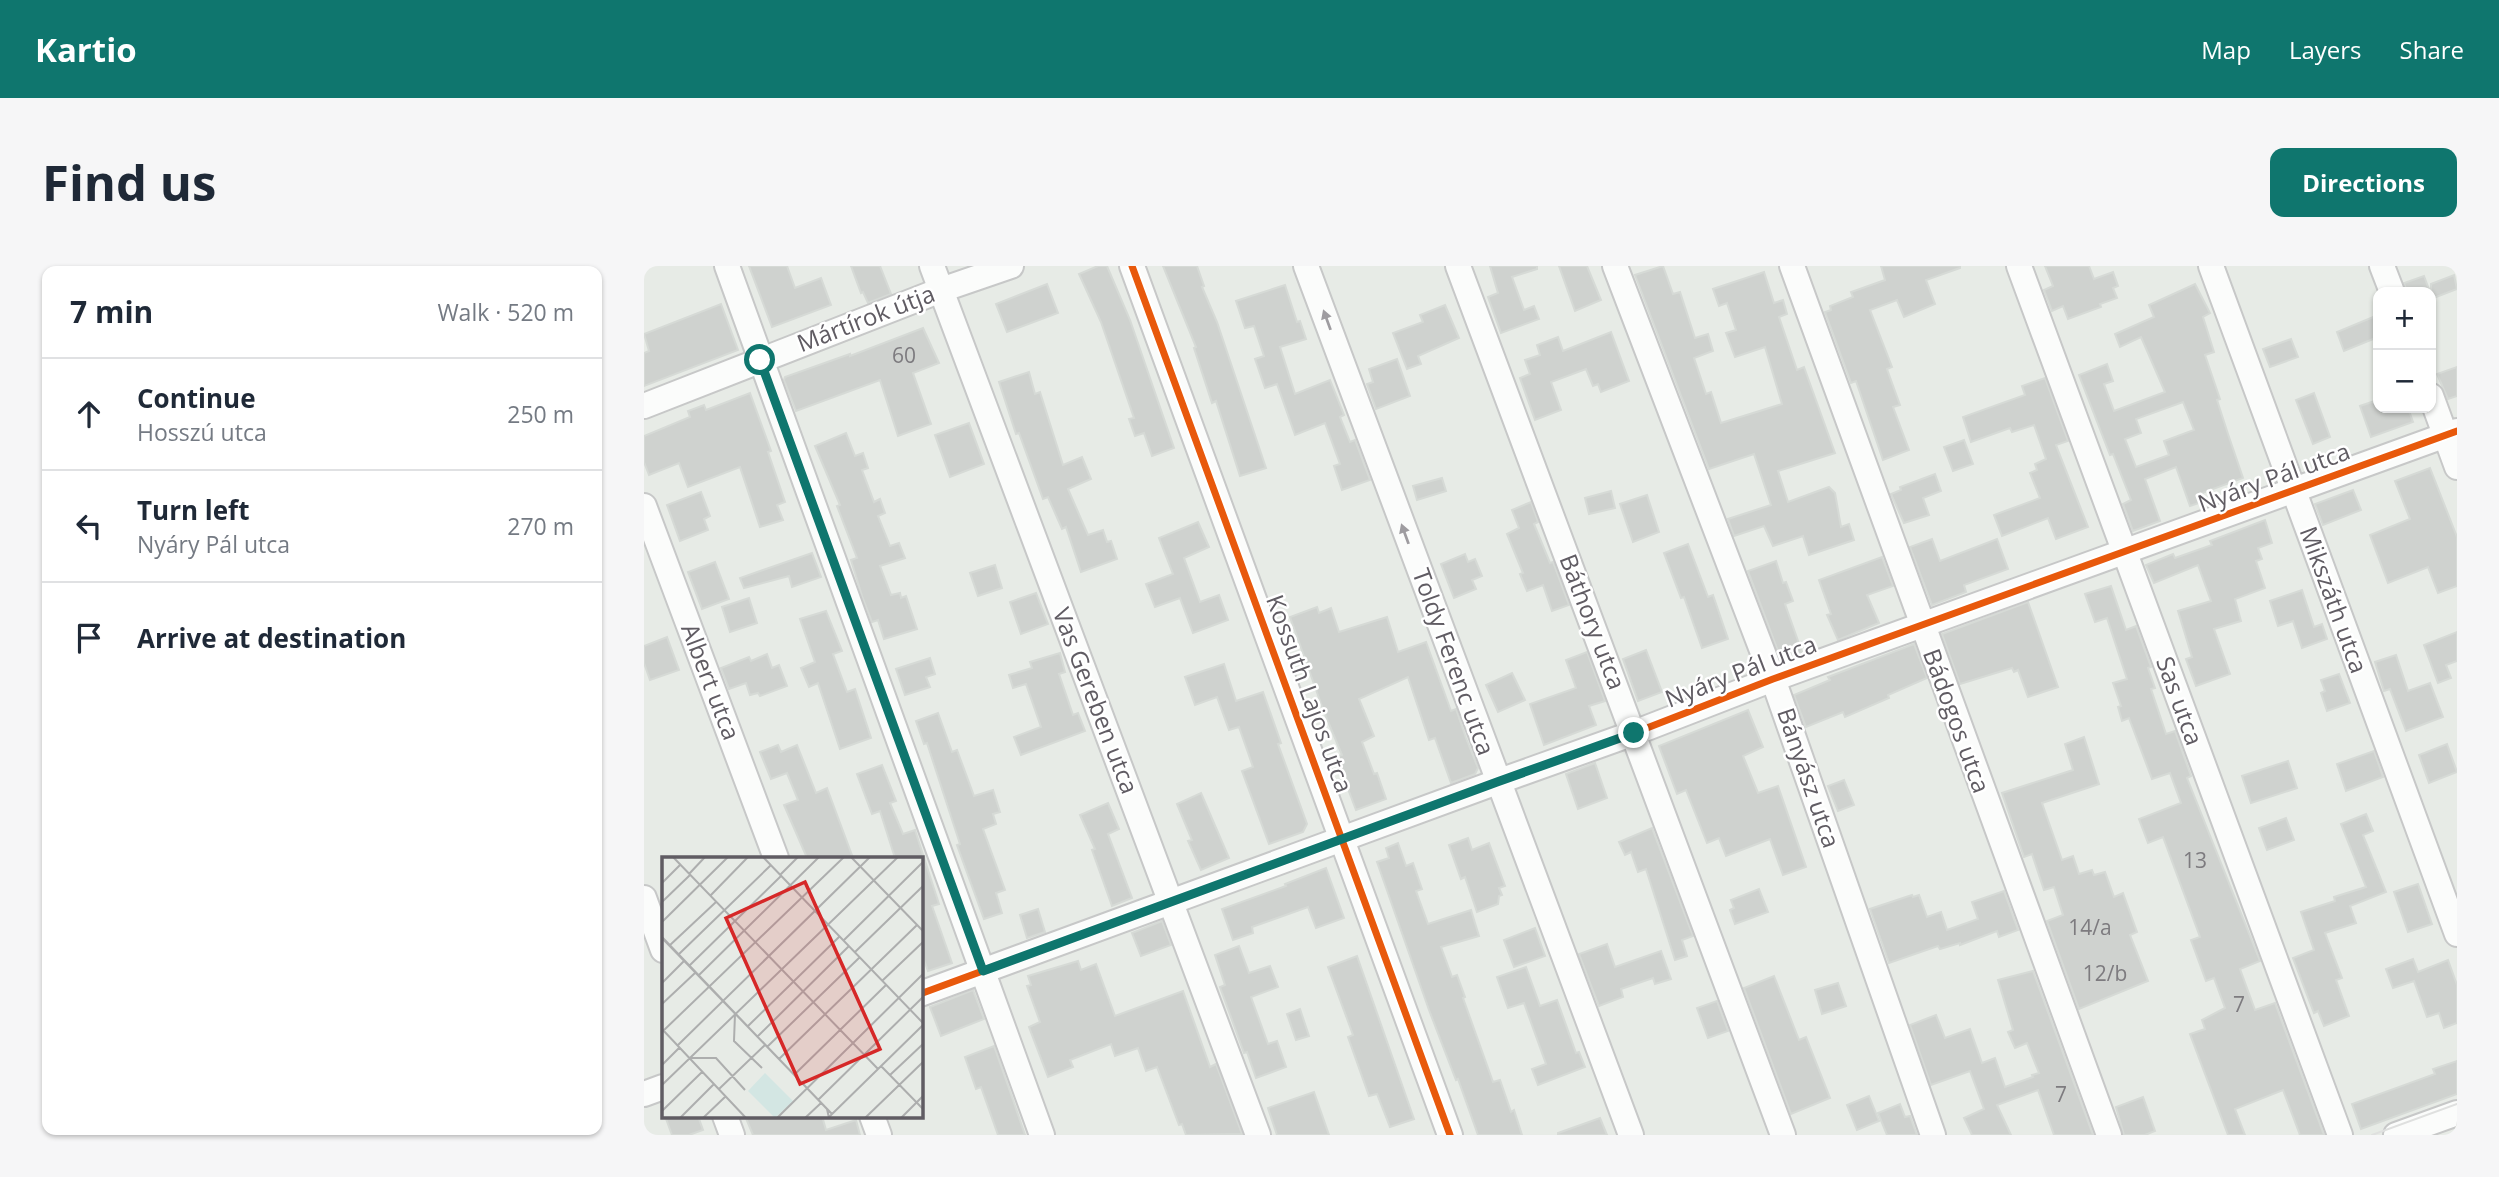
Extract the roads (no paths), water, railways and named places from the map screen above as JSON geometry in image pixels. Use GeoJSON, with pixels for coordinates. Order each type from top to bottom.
{"type":"FeatureCollection","features":[{"type":"Feature","properties":{"kind":"street"},"geometry":{"type":"LineString","coordinates":[[727,266],[1042,1135]]}},
{"type":"Feature","properties":{"kind":"street","name":"Vas Gereben utca"},"geometry":{"type":"LineString","coordinates":[[932,266],[1258,1135]]}},
{"type":"Feature","properties":{"kind":"street","name":"Mártírok útja"},"geometry":{"type":"LineString","coordinates":[[644,406],[941,290],[1011,266]]}},
{"type":"Feature","properties":{"kind":"street","name":"Kossuth Lajos utca"},"geometry":{"type":"LineString","coordinates":[[1132,266],[1450,1135]]}},
{"type":"Feature","properties":{"kind":"street","name":"Toldy Ferenc utca"},"geometry":{"type":"LineString","coordinates":[[1307,266],[1497,782],[1631,1135]]}},
{"type":"Feature","properties":{"kind":"street","name":"Báthory utca"},"geometry":{"type":"LineString","coordinates":[[1458,266],[1783,1135]]}},
{"type":"Feature","properties":{"kind":"street","name":"Bányász utca"},"geometry":{"type":"LineString","coordinates":[[1615,266],[1773,679],[1933,1135]]}},
{"type":"Feature","properties":{"kind":"street","name":"Bádogos utca"},"geometry":{"type":"LineString","coordinates":[[1792,266],[2109,1135]]}},
{"type":"Feature","properties":{"kind":"street","name":"Sas utca"},"geometry":{"type":"LineString","coordinates":[[2019,266],[2340,1135]]}},
{"type":"Feature","properties":{"kind":"street","name":"Mikszáth utca"},"geometry":{"type":"LineString","coordinates":[[2211,266],[2457,934]]}},
{"type":"Feature","properties":{"kind":"street"},"geometry":{"type":"LineString","coordinates":[[2382,266],[2390,287]]}},
{"type":"Feature","properties":{"kind":"street"},"geometry":{"type":"LineString","coordinates":[[2436,405],[2451,433],[2457,467]]}},
{"type":"Feature","properties":{"kind":"street","name":"Nyáry Pál utca"},"geometry":{"type":"LineString","coordinates":[[922,993],[1634,733],[1773,679],[2451,433]]}},
{"type":"Feature","properties":{"kind":"street","name":"Albert utca"},"geometry":{"type":"LineString","coordinates":[[644,506],[775,857]]}},
{"type":"Feature","properties":{"kind":"street"},"geometry":{"type":"LineString","coordinates":[[644,898],[662,947]]}},
{"type":"Feature","properties":{"kind":"street"},"geometry":{"type":"LineString","coordinates":[[644,1094],[662,1087]]}},
{"type":"Feature","properties":{"kind":"street"},"geometry":{"type":"LineString","coordinates":[[2396,1135],[2457,1113]]}},
{"type":"Feature","properties":{"kind":"street"},"geometry":{"type":"LineString","coordinates":[[726,1118],[732,1135]]}},
{"type":"Feature","properties":{"kind":"street"},"geometry":{"type":"LineString","coordinates":[[873,1118],[879,1135]]}},
{"type":"Feature","properties":{"kind":"tram line"},"geometry":{"type":"LineString","coordinates":[[2372,1135],[2457,1104]]}}]}
